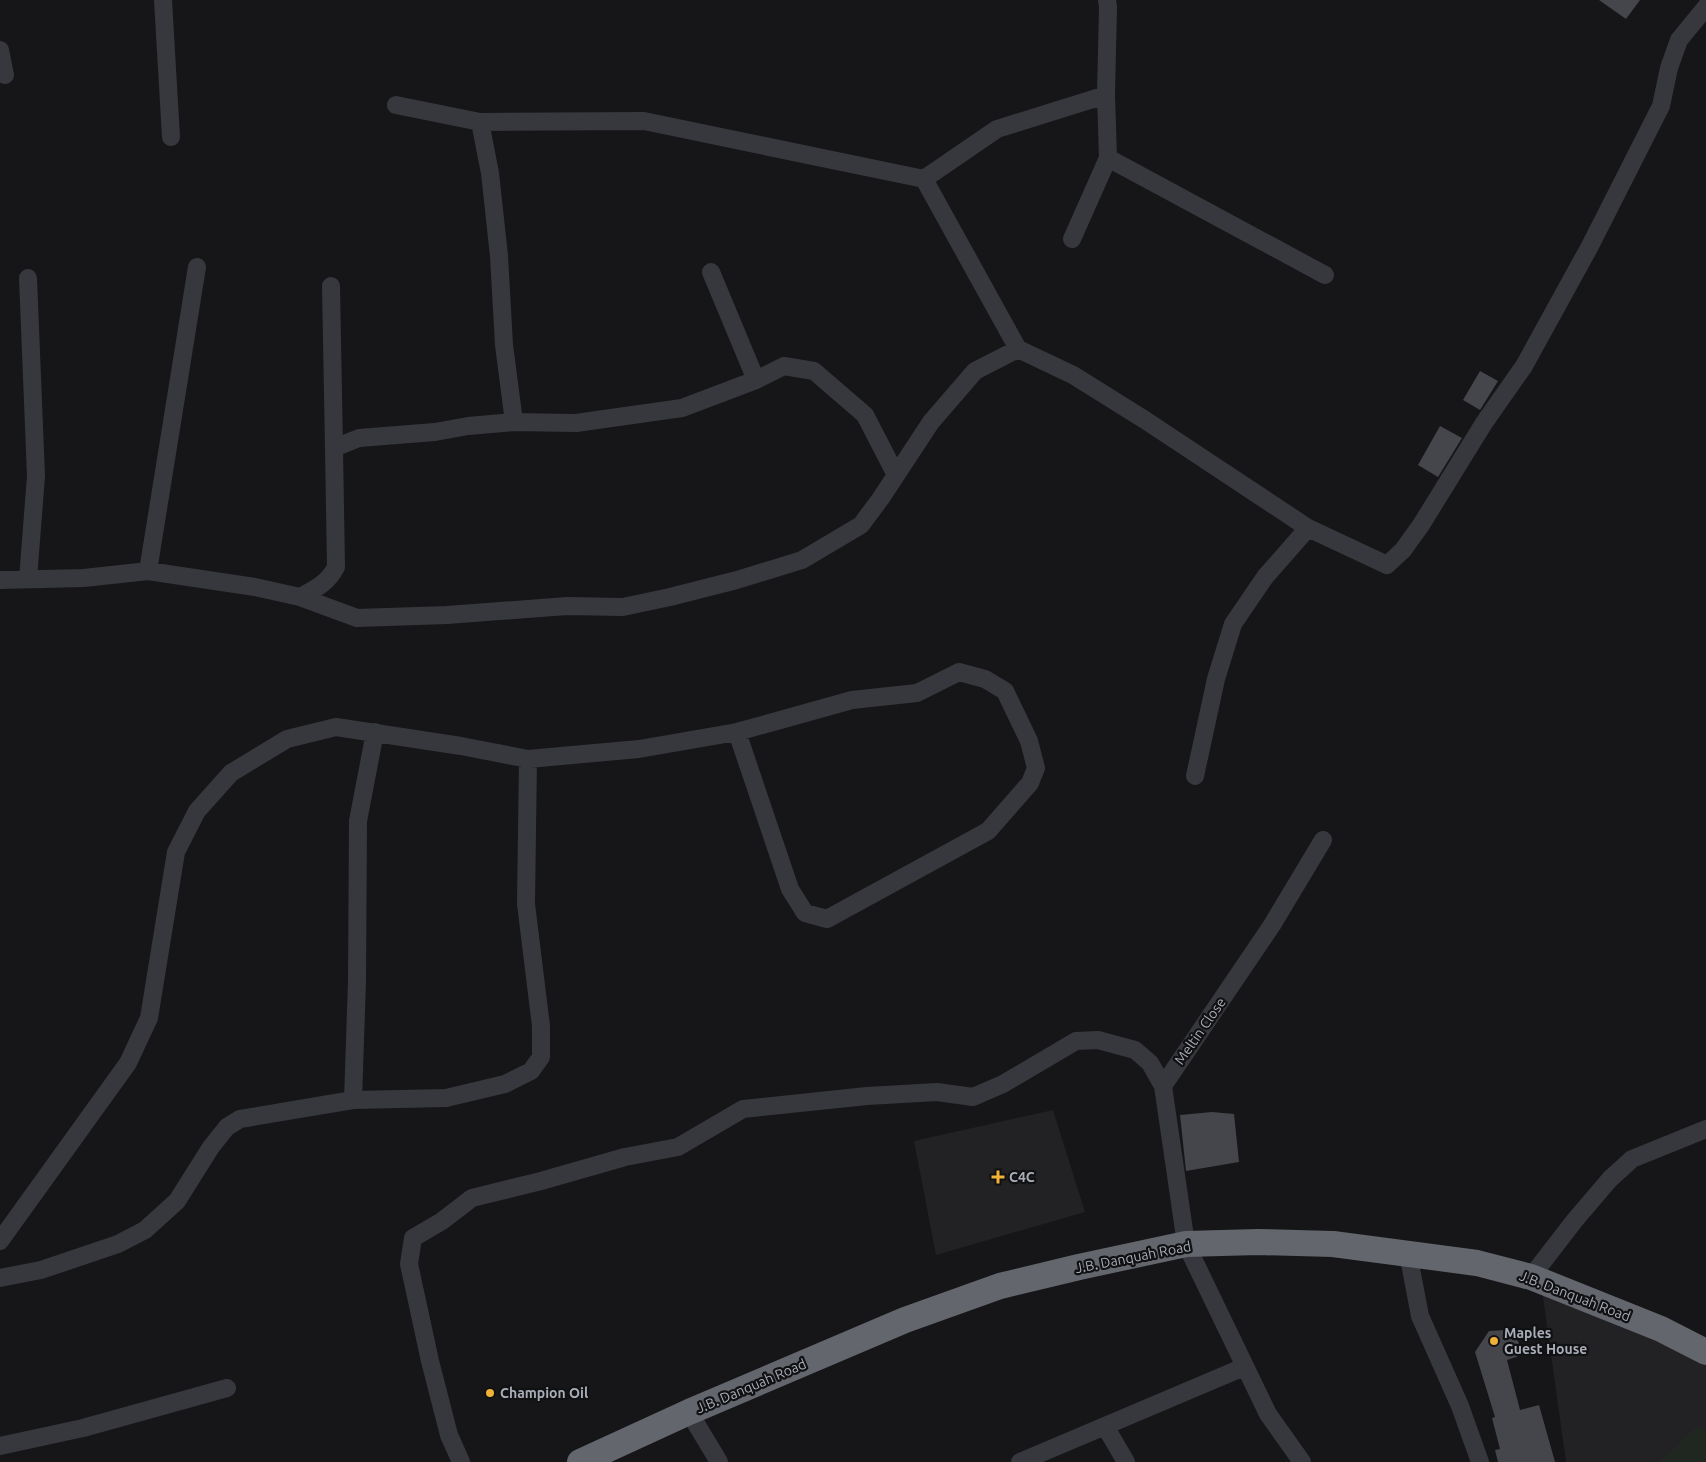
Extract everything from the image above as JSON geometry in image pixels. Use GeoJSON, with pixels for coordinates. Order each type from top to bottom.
{"type":"FeatureCollection","features":[{"type":"Feature","properties":{"kind":"highway","name":"J.B. Danquah Road"},"geometry":{"type":"LineString","coordinates":[[580,1462],[689,1412],[905,1320],[1000,1286],[1079,1266],[1186,1244],[1258,1242],[1333,1244],[1477,1263],[1531,1277],[1661,1329],[1706,1352]]}},
{"type":"Feature","properties":{"kind":"street"},"geometry":{"type":"LineString","coordinates":[[164,0],[171,138]]}},
{"type":"Feature","properties":{"kind":"street"},"geometry":{"type":"LineString","coordinates":[[1072,239],[1108,158],[1106,96],[1107,0]]}},
{"type":"Feature","properties":{"kind":"street"},"geometry":{"type":"LineString","coordinates":[[924,179],[1018,350],[1073,375],[1145,420],[1308,528],[1387,565],[1403,550],[1484,423],[1524,366],[1590,246],[1661,106],[1669,68],[1679,40],[1706,6]]}},
{"type":"Feature","properties":{"kind":"street"},"geometry":{"type":"LineString","coordinates":[[0,50],[5,75]]}},
{"type":"Feature","properties":{"kind":"street"},"geometry":{"type":"LineString","coordinates":[[396,105],[480,122],[644,121],[924,179],[997,129],[1106,96]]}},
{"type":"Feature","properties":{"kind":"street"},"geometry":{"type":"LineString","coordinates":[[480,122],[490,173],[499,256],[504,345],[514,422]]}},
{"type":"Feature","properties":{"kind":"street"},"geometry":{"type":"LineString","coordinates":[[1108,158],[1325,275]]}},
{"type":"Feature","properties":{"kind":"street"},"geometry":{"type":"LineString","coordinates":[[148,572],[197,267]]}},
{"type":"Feature","properties":{"kind":"street"},"geometry":{"type":"LineString","coordinates":[[711,272],[756,380]]}},
{"type":"Feature","properties":{"kind":"street"},"geometry":{"type":"LineString","coordinates":[[28,278],[36,476],[28,579]]}},
{"type":"Feature","properties":{"kind":"street"},"geometry":{"type":"LineString","coordinates":[[300,597],[323,585],[331,577],[336,567],[330,286]]}},
{"type":"Feature","properties":{"kind":"street"},"geometry":{"type":"LineString","coordinates":[[0,580],[84,578],[148,572],[255,587],[300,597],[357,618],[447,615],[566,606],[623,607],[737,580],[802,560],[861,524],[896,476],[931,422],[975,372],[1018,350]]}},
{"type":"Feature","properties":{"kind":"street"},"geometry":{"type":"LineString","coordinates":[[334,448],[359,438],[435,432],[468,426],[514,422],[576,423],[682,408],[756,380],[784,366],[814,371],[865,415],[896,476]]}},
{"type":"Feature","properties":{"kind":"street"},"geometry":{"type":"LineString","coordinates":[[1195,776],[1216,679],[1232,624],[1265,577],[1308,528]]}},
{"type":"Feature","properties":{"kind":"street"},"geometry":{"type":"LineString","coordinates":[[0,1241],[128,1063],[149,1018],[176,852],[197,811],[231,773],[287,739],[336,727],[461,746],[528,759],[639,749],[737,732],[852,700],[917,693],[959,672],[985,679],[1005,691],[1029,742],[1036,768],[1030,783],[988,831],[827,919],[805,913],[790,889],[737,732]]}},
{"type":"Feature","properties":{"kind":"street"},"geometry":{"type":"LineString","coordinates":[[353,1100],[357,980],[358,821],[375,732]]}},
{"type":"Feature","properties":{"kind":"street"},"geometry":{"type":"LineString","coordinates":[[0,1278],[41,1270],[118,1244],[145,1230],[177,1201],[211,1147],[227,1127],[240,1119],[353,1100],[446,1098],[505,1084],[532,1071],[541,1056],[541,1026],[526,904],[528,759]]}},
{"type":"Feature","properties":{"kind":"street","name":"Meltin Close"},"geometry":{"type":"LineString","coordinates":[[1163,1086],[1267,932],[1323,840]]}},
{"type":"Feature","properties":{"kind":"street"},"geometry":{"type":"LineString","coordinates":[[461,1462],[449,1435],[430,1361],[409,1264],[414,1238],[442,1221],[472,1198],[541,1182],[625,1157],[678,1146],[743,1109],[867,1096],[937,1092],[973,1097],[1003,1084],[1076,1041],[1098,1040],[1134,1050],[1150,1063],[1163,1086],[1186,1244],[1268,1414],[1302,1462]]}},
{"type":"Feature","properties":{"kind":"street"},"geometry":{"type":"LineString","coordinates":[[1531,1277],[1575,1220],[1610,1179],[1632,1159],[1706,1129]]}},
{"type":"Feature","properties":{"kind":"street"},"geometry":{"type":"LineString","coordinates":[[1408,1253],[1420,1316],[1460,1406],[1480,1462]]}},
{"type":"Feature","properties":{"kind":"street"},"geometry":{"type":"LineString","coordinates":[[1020,1462],[1244,1367]]}},
{"type":"Feature","properties":{"kind":"street"},"geometry":{"type":"LineString","coordinates":[[0,1446],[83,1428],[227,1388]]}},
{"type":"Feature","properties":{"kind":"street"},"geometry":{"type":"LineString","coordinates":[[689,1412],[719,1462]]}},
{"type":"Feature","properties":{"kind":"street"},"geometry":{"type":"LineString","coordinates":[[1105,1426],[1126,1462]]}},
{"type":"Feature","properties":{"kind":"shaded area","name":"C4C"},"geometry":{"type":"Polygon","coordinates":[[[1053,1110],[1085,1212],[936,1255],[914,1141],[1053,1110]]]}},
{"type":"Feature","properties":{"kind":"shaded area"},"geometry":{"type":"Polygon","coordinates":[[[1542,1290],[1706,1362],[1706,1462],[1566,1462],[1542,1290]]]}},
{"type":"Feature","properties":{"kind":"shaded area"},"geometry":{"type":"Polygon","coordinates":[[[1697,1427],[1706,1430],[1706,1462],[1659,1462],[1697,1427]]]}},
{"type":"Feature","properties":{"kind":"building"},"geometry":{"type":"Polygon","coordinates":[[[1599,0],[1640,0],[1626,19],[1599,0]]]}},
{"type":"Feature","properties":{"kind":"building"},"geometry":{"type":"Polygon","coordinates":[[[1480,371],[1498,381],[1480,410],[1463,400],[1480,371]]]}},
{"type":"Feature","properties":{"kind":"building"},"geometry":{"type":"Polygon","coordinates":[[[1440,426],[1462,438],[1438,477],[1418,465],[1440,426]]]}},
{"type":"Feature","properties":{"kind":"building"},"geometry":{"type":"Polygon","coordinates":[[[1212,1112],[1234,1114],[1239,1162],[1186,1171],[1180,1115],[1212,1112]]]}},
{"type":"Feature","properties":{"kind":"building"},"geometry":{"type":"Polygon","coordinates":[[[1505,1330],[1518,1341],[1522,1355],[1507,1360],[1520,1410],[1539,1405],[1555,1462],[1498,1462],[1495,1450],[1500,1449],[1492,1418],[1495,1417],[1475,1352],[1489,1331],[1505,1330]]]}},
{"type":"Feature","properties":{"kind":"place","name":"C4C"},"geometry":{"type":"Point","coordinates":[998,1177]}},
{"type":"Feature","properties":{"kind":"place","name":"Maples Guest House"},"geometry":{"type":"Point","coordinates":[1494,1341]}},
{"type":"Feature","properties":{"kind":"place","name":"Champion Oil"},"geometry":{"type":"Point","coordinates":[490,1393]}}]}
